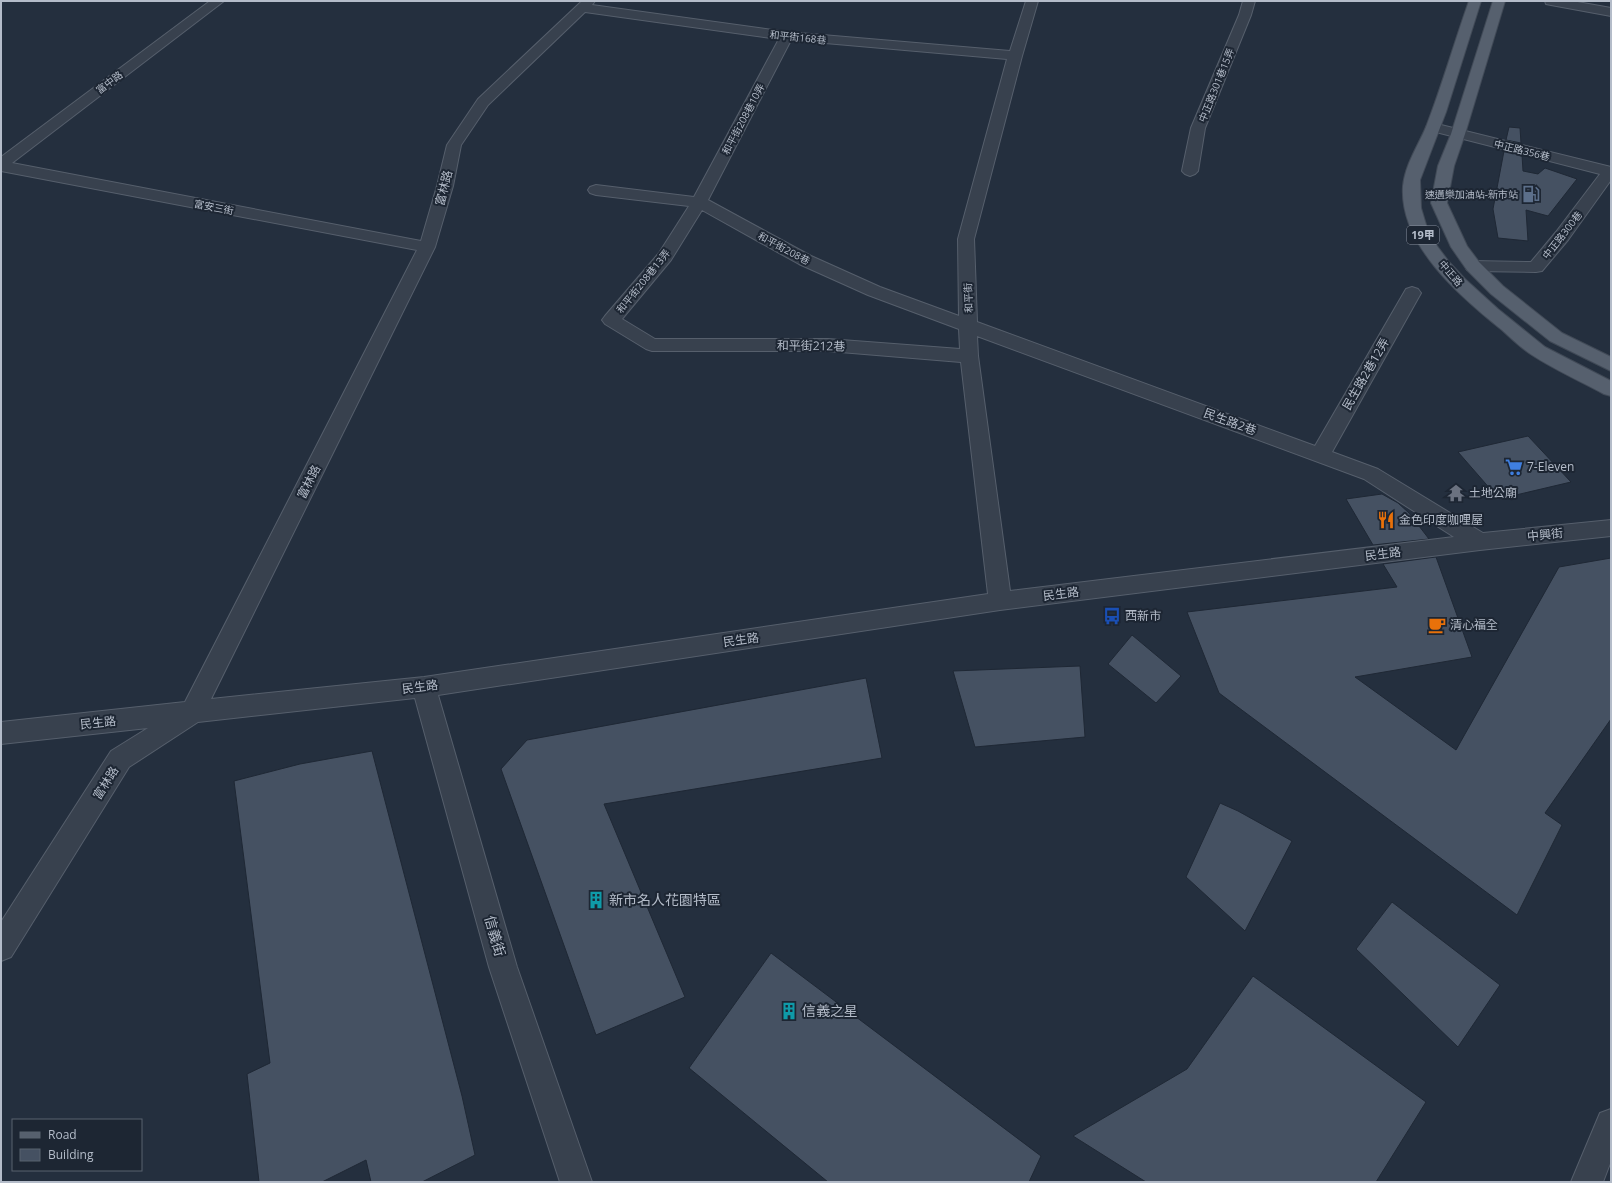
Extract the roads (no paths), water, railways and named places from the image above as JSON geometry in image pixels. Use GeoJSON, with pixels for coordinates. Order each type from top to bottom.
{"type":"FeatureCollection","features":[{"type":"Feature","properties":{"kind":"main road","name":"中正路"},"geometry":{"type":"LineString","coordinates":[[1475,1],[1433,127],[1411,185],[1411,203],[1427,242],[1441,262],[1463,287],[1488,311],[1538,350],[1611,389]]}},
{"type":"Feature","properties":{"kind":"main road","name":"中正路"},"geometry":{"type":"LineString","coordinates":[[1499,1],[1458,134],[1446,166],[1439,203],[1459,247],[1473,266],[1507,299],[1556,337],[1611,366]]}},
{"type":"Feature","properties":{"kind":"street","name":"富中路"},"geometry":{"type":"LineString","coordinates":[[1,165],[218,1]]}},
{"type":"Feature","properties":{"kind":"street","name":"和平街"},"geometry":{"type":"LineString","coordinates":[[1000,601],[969,356],[966,240],[1015,56],[1032,1]]}},
{"type":"Feature","properties":{"kind":"street","name":"中正路301巷15弄"},"geometry":{"type":"LineString","coordinates":[[1190,171],[1198,128],[1245,15],[1249,1]]}},
{"type":"Feature","properties":{"kind":"street"},"geometry":{"type":"LineString","coordinates":[[1550,1],[1611,12]]}},
{"type":"Feature","properties":{"kind":"street","name":"和平街168巷"},"geometry":{"type":"LineString","coordinates":[[586,4],[788,36],[1015,56]]}},
{"type":"Feature","properties":{"kind":"street","name":"富林路"},"geometry":{"type":"LineString","coordinates":[[1,947],[120,759],[192,713],[428,247],[445,186],[454,145],[484,102],[586,4]]}},
{"type":"Feature","properties":{"kind":"street","name":"和平街208巷10弄"},"geometry":{"type":"LineString","coordinates":[[699,202],[788,36]]}},
{"type":"Feature","properties":{"kind":"street","name":"中正路356巷"},"geometry":{"type":"LineString","coordinates":[[1433,127],[1610,172]]}},
{"type":"Feature","properties":{"kind":"street","name":"富安三街"},"geometry":{"type":"LineString","coordinates":[[1,165],[428,247]]}},
{"type":"Feature","properties":{"kind":"street","name":"中正路300巷"},"geometry":{"type":"LineString","coordinates":[[1473,266],[1536,267],[1562,236],[1610,172]]}},
{"type":"Feature","properties":{"kind":"street","name":"和平街208巷"},"geometry":{"type":"LineString","coordinates":[[596,190],[699,202],[805,260],[874,291],[969,327]]}},
{"type":"Feature","properties":{"kind":"street","name":"和平街208巷13弄"},"geometry":{"type":"LineString","coordinates":[[652,346],[612,320],[665,256],[699,202]]}},
{"type":"Feature","properties":{"kind":"street","name":"民生路2巷12弄"},"geometry":{"type":"LineString","coordinates":[[1320,454],[1412,293]]}},
{"type":"Feature","properties":{"kind":"street","name":"民生路2巷"},"geometry":{"type":"LineString","coordinates":[[969,327],[1320,454],[1371,474],[1480,542]]}},
{"type":"Feature","properties":{"kind":"street","name":"和平街212巷"},"geometry":{"type":"LineString","coordinates":[[652,346],[828,345],[969,356]]}},
{"type":"Feature","properties":{"kind":"street","name":"中興街"},"geometry":{"type":"LineString","coordinates":[[1480,542],[1611,528]]}},
{"type":"Feature","properties":{"kind":"street","name":"民生路"},"geometry":{"type":"LineString","coordinates":[[1,733],[424,687],[1000,601],[1480,542]]}},
{"type":"Feature","properties":{"kind":"street","name":"信義街"},"geometry":{"type":"LineString","coordinates":[[424,687],[503,967],[576,1182]]}},
{"type":"Feature","properties":{"kind":"street"},"geometry":{"type":"LineString","coordinates":[[1588,1182],[1611,1124]]}},
{"type":"Feature","properties":{"kind":"place","name":"速邁樂加油站-新市站"},"geometry":{"type":"Point","coordinates":[1531,194]}},
{"type":"Feature","properties":{"kind":"place","name":"7-Eleven"},"geometry":{"type":"Point","coordinates":[1514,467]}},
{"type":"Feature","properties":{"kind":"place","name":"土地公廟"},"geometry":{"type":"Point","coordinates":[1456,493]}},
{"type":"Feature","properties":{"kind":"place","name":"金色印度咖哩屋"},"geometry":{"type":"Point","coordinates":[1386,520]}},
{"type":"Feature","properties":{"kind":"place","name":"西新市"},"geometry":{"type":"Point","coordinates":[1112,616]}},
{"type":"Feature","properties":{"kind":"place","name":"清心福全"},"geometry":{"type":"Point","coordinates":[1437,625]}},
{"type":"Feature","properties":{"kind":"place","name":"新市名人花園特區"},"geometry":{"type":"Point","coordinates":[596,900]}},
{"type":"Feature","properties":{"kind":"place","name":"信義之星"},"geometry":{"type":"Point","coordinates":[789,1011]}}]}
